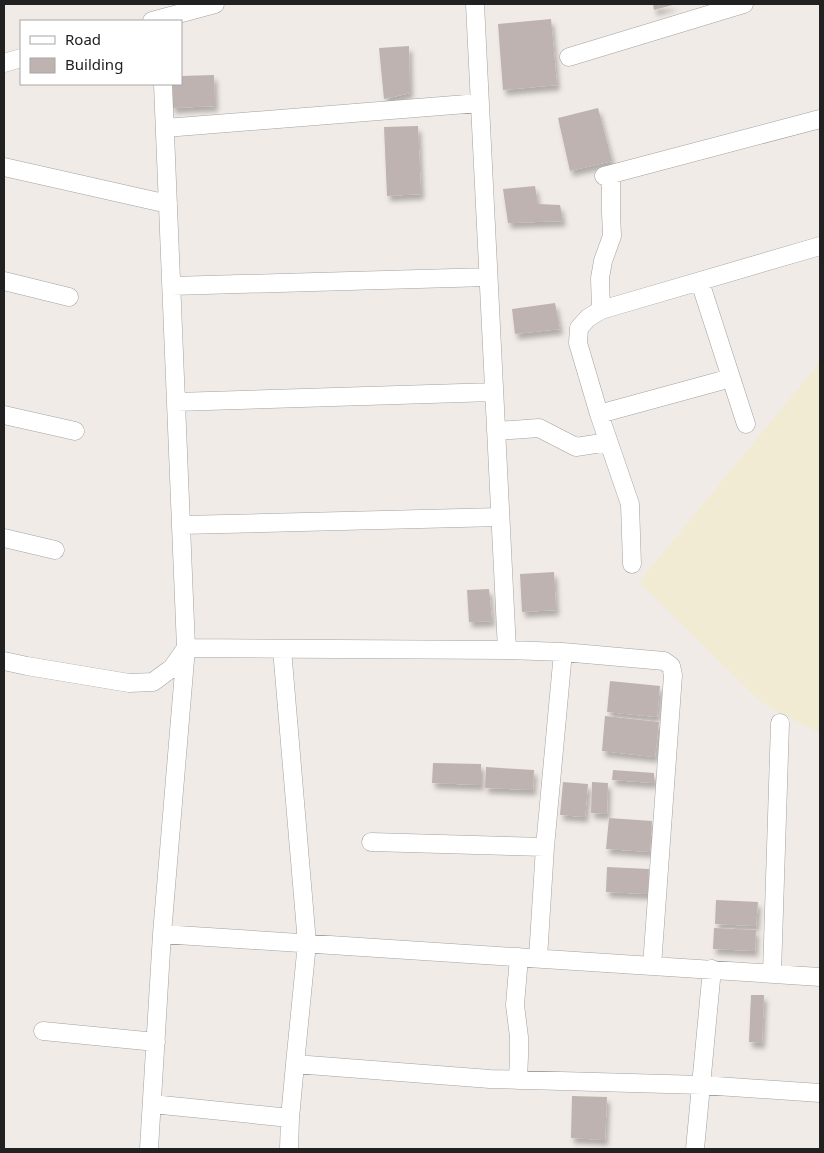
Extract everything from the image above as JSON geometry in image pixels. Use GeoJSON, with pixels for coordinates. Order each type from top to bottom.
{"type":"FeatureCollection","features":[{"type":"Feature","properties":{"kind":"street"},"geometry":{"type":"LineString","coordinates":[[158,20],[215,4]]}},
{"type":"Feature","properties":{"kind":"street"},"geometry":{"type":"LineString","coordinates":[[475,4],[507,650]]}},
{"type":"Feature","properties":{"kind":"street"},"geometry":{"type":"LineString","coordinates":[[568,57],[744,4]]}},
{"type":"Feature","properties":{"kind":"street"},"geometry":{"type":"LineString","coordinates":[[4,63],[20,58]]}},
{"type":"Feature","properties":{"kind":"street"},"geometry":{"type":"LineString","coordinates":[[149,1149],[162,934],[186,648],[163,85]]}},
{"type":"Feature","properties":{"kind":"street"},"geometry":{"type":"LineString","coordinates":[[165,128],[480,103]]}},
{"type":"Feature","properties":{"kind":"street"},"geometry":{"type":"LineString","coordinates":[[601,310],[600,278],[603,262],[612,236],[608,175],[820,120]]}},
{"type":"Feature","properties":{"kind":"street"},"geometry":{"type":"LineString","coordinates":[[4,167],[168,204]]}},
{"type":"Feature","properties":{"kind":"street"},"geometry":{"type":"LineString","coordinates":[[632,564],[630,504],[608,442],[578,343],[579,328],[588,318],[601,310],[820,246]]}},
{"type":"Feature","properties":{"kind":"street"},"geometry":{"type":"LineString","coordinates":[[172,286],[488,277]]}},
{"type":"Feature","properties":{"kind":"street"},"geometry":{"type":"LineString","coordinates":[[4,281],[69,297]]}},
{"type":"Feature","properties":{"kind":"street"},"geometry":{"type":"LineString","coordinates":[[700,282],[746,424]]}},
{"type":"Feature","properties":{"kind":"street"},"geometry":{"type":"LineString","coordinates":[[599,414],[731,378]]}},
{"type":"Feature","properties":{"kind":"street"},"geometry":{"type":"LineString","coordinates":[[176,402],[494,392]]}},
{"type":"Feature","properties":{"kind":"street"},"geometry":{"type":"LineString","coordinates":[[4,414],[75,431]]}},
{"type":"Feature","properties":{"kind":"street"},"geometry":{"type":"LineString","coordinates":[[496,431],[539,428],[576,447],[608,442]]}},
{"type":"Feature","properties":{"kind":"street"},"geometry":{"type":"LineString","coordinates":[[182,525],[500,517]]}},
{"type":"Feature","properties":{"kind":"street"},"geometry":{"type":"LineString","coordinates":[[4,538],[55,550]]}},
{"type":"Feature","properties":{"kind":"street"},"geometry":{"type":"LineString","coordinates":[[186,648],[507,650],[563,652],[664,660],[671,666],[673,675],[652,966]]}},
{"type":"Feature","properties":{"kind":"street"},"geometry":{"type":"LineString","coordinates":[[4,661],[130,683],[152,682],[172,668],[186,648]]}},
{"type":"Feature","properties":{"kind":"street"},"geometry":{"type":"LineString","coordinates":[[282,649],[308,942],[290,1118],[289,1149]]}},
{"type":"Feature","properties":{"kind":"street"},"geometry":{"type":"LineString","coordinates":[[538,958],[563,652]]}},
{"type":"Feature","properties":{"kind":"street"},"geometry":{"type":"LineString","coordinates":[[772,974],[780,723]]}},
{"type":"Feature","properties":{"kind":"street"},"geometry":{"type":"LineString","coordinates":[[370,842],[546,847]]}},
{"type":"Feature","properties":{"kind":"street"},"geometry":{"type":"LineString","coordinates":[[162,934],[308,942],[820,977]]}},
{"type":"Feature","properties":{"kind":"street"},"geometry":{"type":"LineString","coordinates":[[518,1080],[520,1056],[515,1005],[519,957]]}},
{"type":"Feature","properties":{"kind":"street"},"geometry":{"type":"LineString","coordinates":[[695,1149],[712,969]]}},
{"type":"Feature","properties":{"kind":"street"},"geometry":{"type":"LineString","coordinates":[[43,1031],[156,1042]]}},
{"type":"Feature","properties":{"kind":"street"},"geometry":{"type":"LineString","coordinates":[[295,1064],[490,1080],[702,1086],[820,1093]]}},
{"type":"Feature","properties":{"kind":"street"},"geometry":{"type":"LineString","coordinates":[[152,1104],[290,1118]]}},
{"type":"Feature","properties":{"kind":"shaded area"},"geometry":{"type":"Polygon","coordinates":[[[820,362],[820,733],[763,704],[639,582],[820,362]]]}},
{"type":"Feature","properties":{"kind":"building"},"geometry":{"type":"Polygon","coordinates":[[[653,4],[676,4],[654,10],[653,4]]]}},
{"type":"Feature","properties":{"kind":"building"},"geometry":{"type":"Polygon","coordinates":[[[551,19],[557,85],[503,90],[498,24],[551,19]]]}},
{"type":"Feature","properties":{"kind":"building"},"geometry":{"type":"Polygon","coordinates":[[[409,46],[410,93],[384,99],[379,48],[409,46]]]}},
{"type":"Feature","properties":{"kind":"building"},"geometry":{"type":"Polygon","coordinates":[[[214,75],[215,106],[172,108],[171,85],[182,85],[182,76],[214,75]]]}},
{"type":"Feature","properties":{"kind":"building"},"geometry":{"type":"Polygon","coordinates":[[[598,108],[612,161],[570,171],[558,118],[598,108]]]}},
{"type":"Feature","properties":{"kind":"building"},"geometry":{"type":"Polygon","coordinates":[[[418,126],[421,194],[387,196],[384,127],[418,126]]]}},
{"type":"Feature","properties":{"kind":"building"},"geometry":{"type":"Polygon","coordinates":[[[535,186],[538,204],[560,205],[563,221],[508,223],[503,189],[535,186]]]}},
{"type":"Feature","properties":{"kind":"building"},"geometry":{"type":"Polygon","coordinates":[[[555,303],[560,329],[515,334],[512,309],[555,303]]]}},
{"type":"Feature","properties":{"kind":"building"},"geometry":{"type":"Polygon","coordinates":[[[554,572],[556,610],[522,612],[520,574],[554,572]]]}},
{"type":"Feature","properties":{"kind":"building"},"geometry":{"type":"Polygon","coordinates":[[[489,589],[492,621],[469,622],[467,590],[489,589]]]}},
{"type":"Feature","properties":{"kind":"building"},"geometry":{"type":"Polygon","coordinates":[[[610,681],[660,686],[657,717],[607,712],[610,681]]]}},
{"type":"Feature","properties":{"kind":"building"},"geometry":{"type":"Polygon","coordinates":[[[605,716],[659,722],[655,757],[602,751],[605,716]]]}},
{"type":"Feature","properties":{"kind":"building"},"geometry":{"type":"Polygon","coordinates":[[[433,763],[481,764],[481,785],[432,783],[433,763]]]}},
{"type":"Feature","properties":{"kind":"building"},"geometry":{"type":"Polygon","coordinates":[[[486,767],[534,770],[533,790],[485,788],[486,767]]]}},
{"type":"Feature","properties":{"kind":"building"},"geometry":{"type":"Polygon","coordinates":[[[613,770],[654,773],[654,783],[612,780],[613,770]]]}},
{"type":"Feature","properties":{"kind":"building"},"geometry":{"type":"Polygon","coordinates":[[[563,782],[588,784],[585,817],[560,815],[563,782]]]}},
{"type":"Feature","properties":{"kind":"building"},"geometry":{"type":"Polygon","coordinates":[[[592,782],[608,783],[607,814],[591,813],[592,782]]]}},
{"type":"Feature","properties":{"kind":"building"},"geometry":{"type":"Polygon","coordinates":[[[609,818],[652,821],[650,852],[606,849],[609,818]]]}},
{"type":"Feature","properties":{"kind":"building"},"geometry":{"type":"Polygon","coordinates":[[[607,867],[649,869],[648,894],[606,892],[607,867]]]}},
{"type":"Feature","properties":{"kind":"building"},"geometry":{"type":"Polygon","coordinates":[[[716,900],[758,902],[756,926],[715,924],[716,900]]]}},
{"type":"Feature","properties":{"kind":"building"},"geometry":{"type":"Polygon","coordinates":[[[714,928],[756,930],[755,951],[713,949],[714,928]]]}},
{"type":"Feature","properties":{"kind":"building"},"geometry":{"type":"Polygon","coordinates":[[[751,995],[764,995],[762,1043],[749,1042],[751,995]]]}},
{"type":"Feature","properties":{"kind":"building"},"geometry":{"type":"Polygon","coordinates":[[[572,1096],[607,1097],[605,1140],[571,1138],[572,1096]]]}}]}
